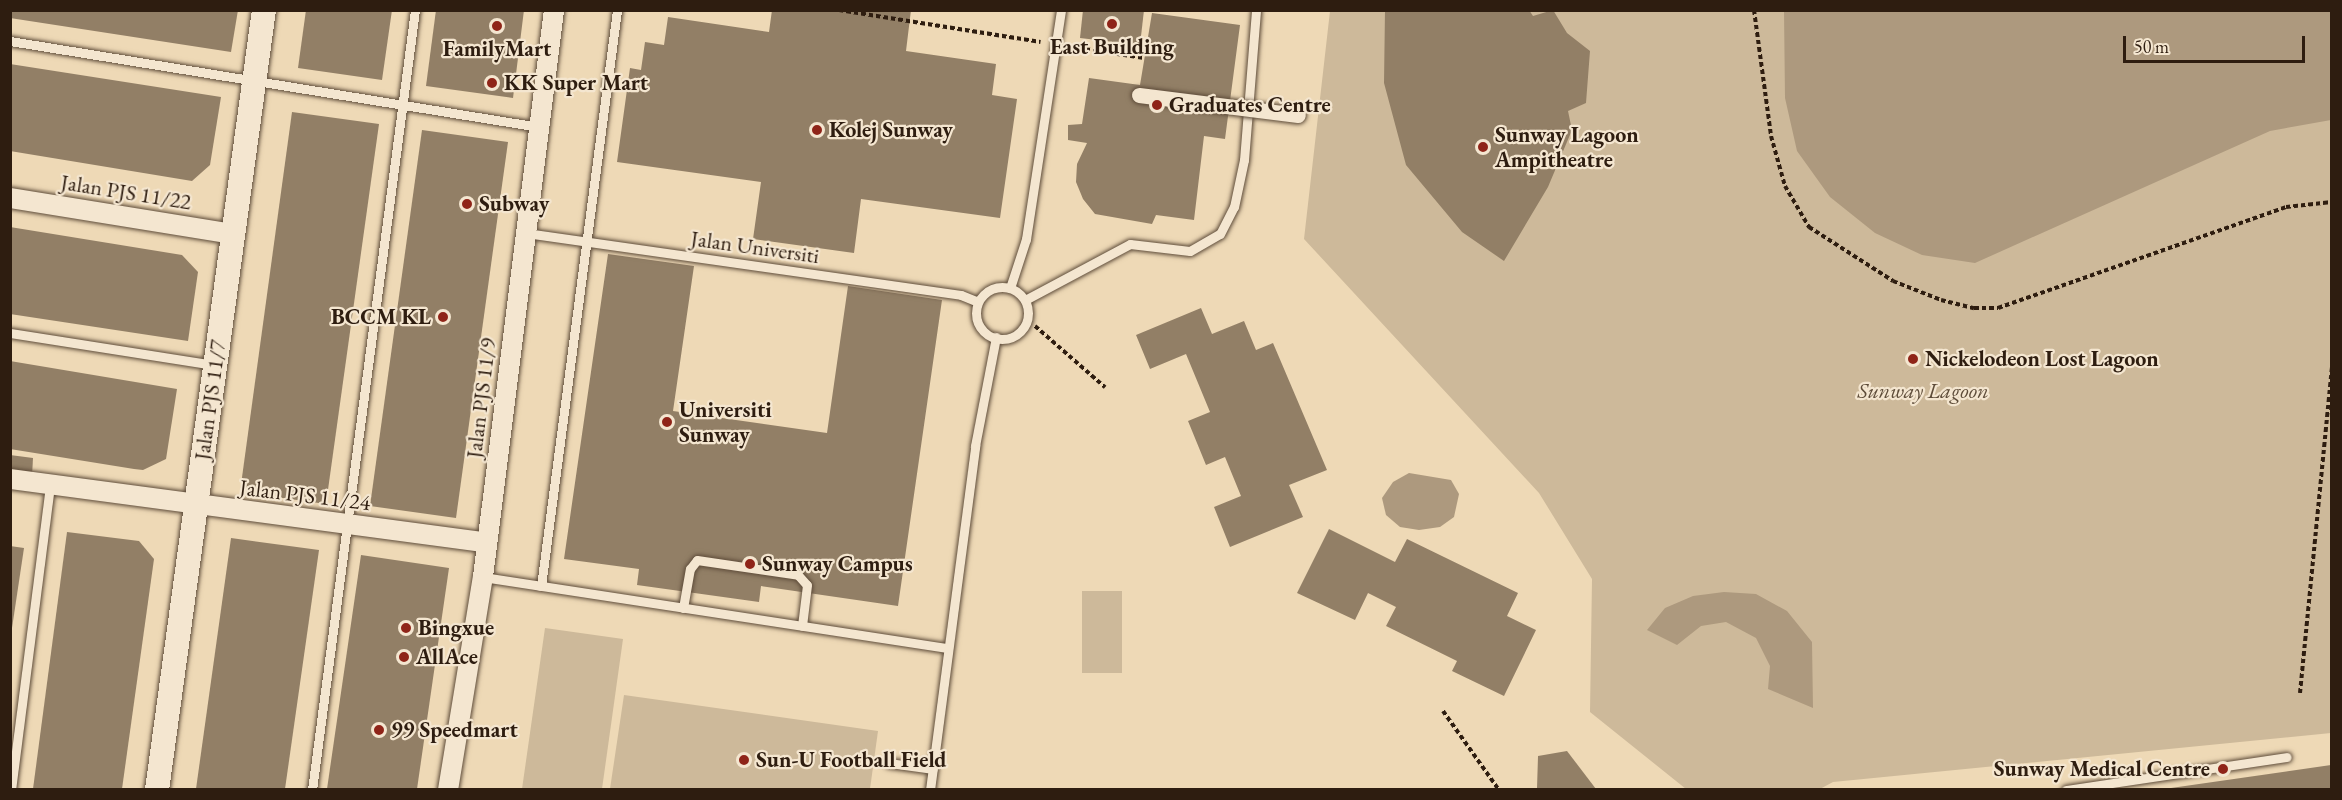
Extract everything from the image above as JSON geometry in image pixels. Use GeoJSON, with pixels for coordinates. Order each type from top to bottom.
{"type":"FeatureCollection","features":[{"type":"Feature","properties":{"kind":"street","name":"Jalan PJS 11/7"},"geometry":{"type":"LineString","coordinates":[[157,789],[264,10]]}},
{"type":"Feature","properties":{"kind":"street","name":"Jalan PJS 11/9"},"geometry":{"type":"LineString","coordinates":[[448,789],[483,577],[554,10]]}},
{"type":"Feature","properties":{"kind":"street"},"geometry":{"type":"LineString","coordinates":[[1139,95],[1298,115]]}},
{"type":"Feature","properties":{"kind":"street","name":"Jalan PJS 11/22"},"geometry":{"type":"LineString","coordinates":[[10,198],[233,234]]}},
{"type":"Feature","properties":{"kind":"street","name":"Jalan PJS 11/24"},"geometry":{"type":"LineString","coordinates":[[10,479],[487,543]]}},
{"type":"Feature","properties":{"kind":"lane"},"geometry":{"type":"LineString","coordinates":[[312,789],[415,10]]}},
{"type":"Feature","properties":{"kind":"lane"},"geometry":{"type":"LineString","coordinates":[[541,586],[617,10]]}},
{"type":"Feature","properties":{"kind":"lane"},"geometry":{"type":"LineString","coordinates":[[1010,288],[1026,239],[1061,10]]}},
{"type":"Feature","properties":{"kind":"lane"},"geometry":{"type":"LineString","coordinates":[[1025,300],[1130,244],[1190,251],[1220,234],[1234,207],[1245,160],[1256,10]]}},
{"type":"Feature","properties":{"kind":"lane"},"geometry":{"type":"LineString","coordinates":[[10,41],[254,83],[539,127]]}},
{"type":"Feature","properties":{"kind":"lane","name":"Jalan Universiti"},"geometry":{"type":"LineString","coordinates":[[526,233],[961,295],[978,302]]}},
{"type":"Feature","properties":{"kind":"lane"},"geometry":{"type":"LineString","coordinates":[[1010,288],[1025,300],[1028,316],[1021,330],[1006,338],[996,338],[979,326],[978,302],[989,290],[1010,288]]}},
{"type":"Feature","properties":{"kind":"lane"},"geometry":{"type":"LineString","coordinates":[[10,333],[215,365]]}},
{"type":"Feature","properties":{"kind":"lane"},"geometry":{"type":"LineString","coordinates":[[930,789],[975,446],[996,338]]}},
{"type":"Feature","properties":{"kind":"lane"},"geometry":{"type":"LineString","coordinates":[[11,789],[50,484]]}},
{"type":"Feature","properties":{"kind":"lane"},"geometry":{"type":"LineString","coordinates":[[683,608],[690,569],[697,560],[798,575],[807,585],[802,626]]}},
{"type":"Feature","properties":{"kind":"lane"},"geometry":{"type":"LineString","coordinates":[[483,577],[948,648]]}},
{"type":"Feature","properties":{"kind":"lane"},"geometry":{"type":"LineString","coordinates":[[2066,789],[2287,758]]}},
{"type":"Feature","properties":{"kind":"lane"},"geometry":{"type":"LineString","coordinates":[[890,763],[933,770]]}},
{"type":"Feature","properties":{"kind":"path"},"geometry":{"type":"LineString","coordinates":[[839,10],[983,33]]}},
{"type":"Feature","properties":{"kind":"path"},"geometry":{"type":"LineString","coordinates":[[1754,10],[1771,136],[1785,186],[1809,227],[1893,281],[1941,300],[1974,308],[1998,308],[2286,207],[2331,202]]}},
{"type":"Feature","properties":{"kind":"path"},"geometry":{"type":"LineString","coordinates":[[1035,326],[1105,387]]}},
{"type":"Feature","properties":{"kind":"path"},"geometry":{"type":"LineString","coordinates":[[2300,693],[2331,368]]}},
{"type":"Feature","properties":{"kind":"path"},"geometry":{"type":"LineString","coordinates":[[1443,711],[1499,789]]}},
{"type":"Feature","properties":{"kind":"green space","name":"Sunway Lagoon"},"geometry":{"type":"Polygon","coordinates":[[[1330,11],[2331,11],[2331,733],[1833,782],[1820,789],[1686,789],[1590,712],[1592,579],[1539,493],[1304,239],[1330,11]]]}},
{"type":"Feature","properties":{"kind":"green space"},"geometry":{"type":"Polygon","coordinates":[[[1082,591],[1122,591],[1122,673],[1082,673],[1082,591]]]}},
{"type":"Feature","properties":{"kind":"green space"},"geometry":{"type":"Polygon","coordinates":[[[545,628],[623,639],[602,789],[522,789],[545,628]]]}},
{"type":"Feature","properties":{"kind":"green space","name":"Sun-U Football Field"},"geometry":{"type":"Polygon","coordinates":[[[624,695],[878,731],[870,789],[610,789],[624,695]]]}},
{"type":"Feature","properties":{"kind":"shaded area"},"geometry":{"type":"Polygon","coordinates":[[[1784,11],[2331,11],[2331,120],[2270,131],[1975,263],[1922,255],[1875,233],[1830,197],[1797,151],[1785,98],[1784,11]]]}},
{"type":"Feature","properties":{"kind":"shaded area"},"geometry":{"type":"Polygon","coordinates":[[[1409,473],[1451,480],[1459,494],[1454,517],[1440,527],[1419,530],[1400,527],[1386,515],[1382,498],[1393,482],[1409,473]]]}},
{"type":"Feature","properties":{"kind":"shaded area"},"geometry":{"type":"Polygon","coordinates":[[[1724,592],[1756,594],[1787,611],[1812,642],[1813,708],[1768,689],[1770,666],[1756,638],[1726,622],[1701,626],[1677,645],[1647,630],[1665,608],[1693,596],[1724,592]]]}},
{"type":"Feature","properties":{"kind":"building"},"geometry":{"type":"Polygon","coordinates":[[[10,10],[238,10],[231,52],[10,18],[10,10]]]}},
{"type":"Feature","properties":{"kind":"building"},"geometry":{"type":"Polygon","coordinates":[[[306,10],[392,10],[382,80],[298,68],[306,10]]]}},
{"type":"Feature","properties":{"kind":"building"},"geometry":{"type":"Polygon","coordinates":[[[436,10],[524,10],[513,98],[426,86],[436,10]]]}},
{"type":"Feature","properties":{"kind":"building","name":"Kolej Sunway"},"geometry":{"type":"Polygon","coordinates":[[[772,10],[911,10],[906,51],[996,64],[992,95],[1017,99],[1000,218],[861,199],[854,253],[753,239],[761,182],[617,162],[630,68],[641,70],[645,42],[664,45],[668,17],[769,32],[772,10]]]}},
{"type":"Feature","properties":{"kind":"building","name":"East Building"},"geometry":{"type":"Polygon","coordinates":[[[1083,10],[1144,10],[1140,45],[1080,38],[1083,10]]]}},
{"type":"Feature","properties":{"kind":"building","name":"Sunway Lagoon Ampitheatre"},"geometry":{"type":"Polygon","coordinates":[[[1385,10],[1529,10],[1533,16],[1553,10],[1567,33],[1590,51],[1586,103],[1568,111],[1572,130],[1548,187],[1504,261],[1462,232],[1406,165],[1384,83],[1385,10]]]}},
{"type":"Feature","properties":{"kind":"building","name":"Graduates Centre"},"geometry":{"type":"Polygon","coordinates":[[[1152,13],[1240,25],[1225,139],[1204,136],[1194,220],[1156,215],[1152,224],[1095,214],[1083,199],[1076,182],[1077,164],[1087,143],[1068,140],[1068,125],[1082,124],[1089,78],[1140,85],[1152,13]]]}},
{"type":"Feature","properties":{"kind":"building"},"geometry":{"type":"Polygon","coordinates":[[[10,64],[221,97],[210,165],[192,181],[10,151],[10,64]]]}},
{"type":"Feature","properties":{"kind":"building"},"geometry":{"type":"Polygon","coordinates":[[[292,112],[379,124],[326,504],[240,492],[292,112]]]}},
{"type":"Feature","properties":{"kind":"building"},"geometry":{"type":"Polygon","coordinates":[[[422,130],[508,142],[456,518],[370,506],[422,130]]]}},
{"type":"Feature","properties":{"kind":"building"},"geometry":{"type":"Polygon","coordinates":[[[10,227],[182,255],[198,272],[188,341],[10,314],[10,227]]]}},
{"type":"Feature","properties":{"kind":"building","name":"Universiti Sunway"},"geometry":{"type":"Polygon","coordinates":[[[608,254],[694,266],[673,411],[827,433],[848,286],[942,300],[898,606],[761,586],[759,602],[637,585],[639,569],[564,559],[608,254]]]}},
{"type":"Feature","properties":{"kind":"building"},"geometry":{"type":"Polygon","coordinates":[[[1201,308],[1212,334],[1244,321],[1256,350],[1273,343],[1327,470],[1289,485],[1303,517],[1230,547],[1214,507],[1241,496],[1225,457],[1206,465],[1188,421],[1210,412],[1186,354],[1150,369],[1136,335],[1201,308]]]}},
{"type":"Feature","properties":{"kind":"building"},"geometry":{"type":"Polygon","coordinates":[[[10,361],[177,389],[166,459],[143,470],[10,449],[10,361]]]}},
{"type":"Feature","properties":{"kind":"building"},"geometry":{"type":"Polygon","coordinates":[[[10,455],[33,458],[32,476],[10,473],[10,455]]]}},
{"type":"Feature","properties":{"kind":"building"},"geometry":{"type":"Polygon","coordinates":[[[1329,529],[1395,562],[1407,539],[1518,593],[1507,616],[1536,630],[1504,696],[1452,671],[1457,661],[1386,626],[1396,607],[1368,593],[1355,620],[1297,593],[1329,529]]]}},
{"type":"Feature","properties":{"kind":"building"},"geometry":{"type":"Polygon","coordinates":[[[67,532],[139,541],[154,559],[122,789],[33,789],[67,532]]]}},
{"type":"Feature","properties":{"kind":"building"},"geometry":{"type":"Polygon","coordinates":[[[231,538],[319,550],[285,789],[196,789],[231,538]]]}},
{"type":"Feature","properties":{"kind":"building"},"geometry":{"type":"Polygon","coordinates":[[[10,546],[24,548],[12,628],[10,628],[10,546]]]}},
{"type":"Feature","properties":{"kind":"building"},"geometry":{"type":"Polygon","coordinates":[[[361,555],[449,568],[417,789],[327,789],[361,555]]]}},
{"type":"Feature","properties":{"kind":"building"},"geometry":{"type":"Polygon","coordinates":[[[1567,751],[1596,789],[1537,789],[1538,756],[1567,751]]]}},
{"type":"Feature","properties":{"kind":"building"},"geometry":{"type":"Polygon","coordinates":[[[2331,765],[2331,789],[2171,789],[2171,788],[2331,765]]]}},
{"type":"Feature","properties":{"kind":"place","name":"East Building"},"geometry":{"type":"Point","coordinates":[1112,24]}},
{"type":"Feature","properties":{"kind":"place","name":"FamilyMart"},"geometry":{"type":"Point","coordinates":[497,26]}},
{"type":"Feature","properties":{"kind":"place","name":"KK Super Mart"},"geometry":{"type":"Point","coordinates":[492,83]}},
{"type":"Feature","properties":{"kind":"place","name":"Graduates Centre"},"geometry":{"type":"Point","coordinates":[1157,105]}},
{"type":"Feature","properties":{"kind":"place","name":"Kolej Sunway"},"geometry":{"type":"Point","coordinates":[817,130]}},
{"type":"Feature","properties":{"kind":"place","name":"Sunway Lagoon Ampitheatre"},"geometry":{"type":"Point","coordinates":[1483,147]}},
{"type":"Feature","properties":{"kind":"place","name":"Subway"},"geometry":{"type":"Point","coordinates":[467,204]}},
{"type":"Feature","properties":{"kind":"place","name":"BCCM KL"},"geometry":{"type":"Point","coordinates":[443,317]}},
{"type":"Feature","properties":{"kind":"place","name":"Nickelodeon Lost Lagoon"},"geometry":{"type":"Point","coordinates":[1913,359]}},
{"type":"Feature","properties":{"kind":"place","name":"Universiti Sunway"},"geometry":{"type":"Point","coordinates":[667,422]}},
{"type":"Feature","properties":{"kind":"place","name":"Sunway Campus"},"geometry":{"type":"Point","coordinates":[750,564]}},
{"type":"Feature","properties":{"kind":"place","name":"Bingxue"},"geometry":{"type":"Point","coordinates":[406,628]}},
{"type":"Feature","properties":{"kind":"place","name":"AllAce"},"geometry":{"type":"Point","coordinates":[404,657]}},
{"type":"Feature","properties":{"kind":"place","name":"99 Speedmart"},"geometry":{"type":"Point","coordinates":[379,730]}},
{"type":"Feature","properties":{"kind":"place","name":"Sun-U Football Field"},"geometry":{"type":"Point","coordinates":[744,760]}},
{"type":"Feature","properties":{"kind":"place","name":"Sunway Medical Centre"},"geometry":{"type":"Point","coordinates":[2223,769]}}]}
